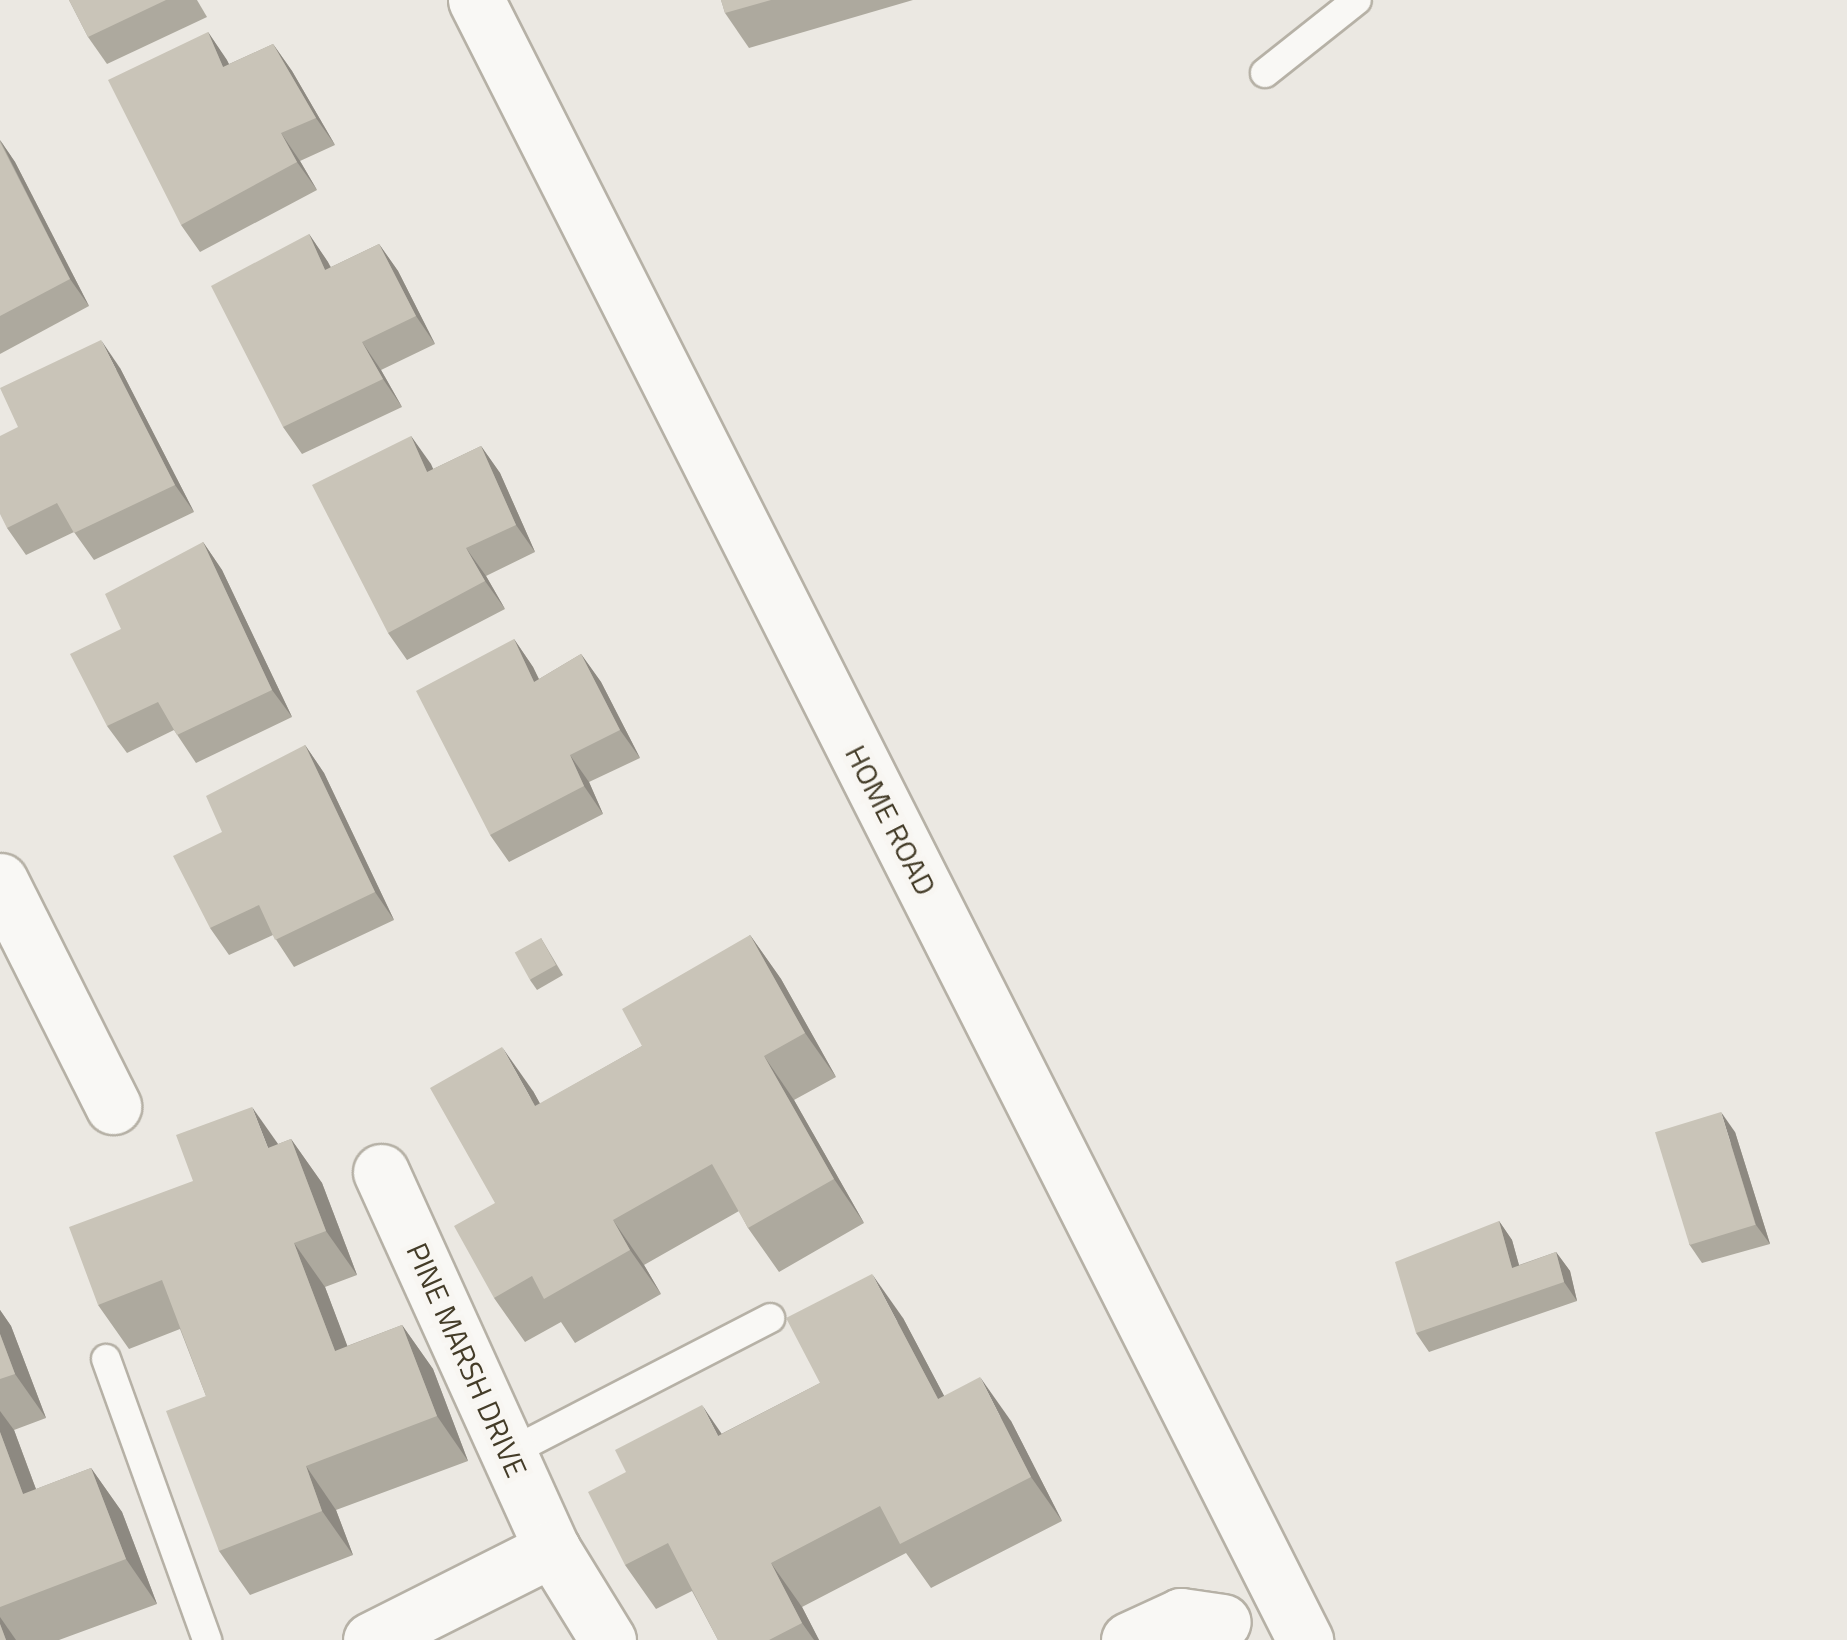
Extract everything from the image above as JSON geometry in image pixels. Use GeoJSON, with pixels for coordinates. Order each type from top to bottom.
{"type":"FeatureCollection","features":[{"type":"Feature","properties":{"kind":"street","name":"HOME ROAD"},"geometry":{"type":"LineString","coordinates":[[476,0],[1305,1640]]}},
{"type":"Feature","properties":{"kind":"street"},"geometry":{"type":"LineString","coordinates":[[0,882],[113,1106]]}},
{"type":"Feature","properties":{"kind":"street","name":"PINE MARSH DRIVE"},"geometry":{"type":"LineString","coordinates":[[381,1172],[552,1549],[608,1640]]}},
{"type":"Feature","properties":{"kind":"street"},"geometry":{"type":"LineString","coordinates":[[371,1640],[552,1549]]}},
{"type":"Feature","properties":{"kind":"street"},"geometry":{"type":"LineString","coordinates":[[1129,1640],[1180,1616],[1218,1631],[1280,1592]]}},
{"type":"Feature","properties":{"kind":"lane"},"geometry":{"type":"LineString","coordinates":[[1265,74],[1357,0]]}},
{"type":"Feature","properties":{"kind":"lane"},"geometry":{"type":"LineString","coordinates":[[509,1453],[770,1318]]}},
{"type":"Feature","properties":{"kind":"lane"},"geometry":{"type":"LineString","coordinates":[[106,1359],[207,1640]]}},
{"type":"Feature","properties":{"kind":"building"},"geometry":{"type":"Polygon","coordinates":[[[69,0],[166,0],[88,37],[69,0]]]}},
{"type":"Feature","properties":{"kind":"building"},"geometry":{"type":"Polygon","coordinates":[[[721,0],[771,0],[725,13],[721,0]]]}},
{"type":"Feature","properties":{"kind":"building"},"geometry":{"type":"Polygon","coordinates":[[[208,32],[223,67],[273,44],[316,118],[281,133],[297,162],[181,225],[108,80],[208,32]]]}},
{"type":"Feature","properties":{"kind":"building"},"geometry":{"type":"Polygon","coordinates":[[[0,142],[70,279],[0,316],[0,142]]]}},
{"type":"Feature","properties":{"kind":"building"},"geometry":{"type":"Polygon","coordinates":[[[309,234],[325,270],[379,244],[416,316],[362,342],[383,379],[283,427],[211,286],[309,234]]]}},
{"type":"Feature","properties":{"kind":"building"},"geometry":{"type":"Polygon","coordinates":[[[101,340],[175,485],[74,533],[57,503],[7,528],[0,514],[0,436],[18,427],[0,388],[101,340]]]}},
{"type":"Feature","properties":{"kind":"building"},"geometry":{"type":"Polygon","coordinates":[[[411,436],[427,472],[481,446],[516,525],[466,548],[485,581],[388,633],[312,485],[411,436]]]}},
{"type":"Feature","properties":{"kind":"building"},"geometry":{"type":"Polygon","coordinates":[[[203,542],[272,690],[177,735],[158,702],[107,726],[70,654],[121,629],[105,594],[203,542]]]}},
{"type":"Feature","properties":{"kind":"building"},"geometry":{"type":"Polygon","coordinates":[[[514,639],[534,682],[581,654],[620,730],[570,755],[584,786],[490,835],[416,691],[514,639]]]}},
{"type":"Feature","properties":{"kind":"building"},"geometry":{"type":"Polygon","coordinates":[[[305,745],[375,892],[275,940],[259,905],[210,928],[173,856],[222,832],[206,796],[305,745]]]}},
{"type":"Feature","properties":{"kind":"building"},"geometry":{"type":"Polygon","coordinates":[[[750,935],[805,1033],[764,1056],[834,1179],[748,1228],[712,1164],[613,1220],[630,1250],[544,1299],[532,1276],[494,1298],[454,1226],[495,1203],[430,1088],[502,1047],[535,1106],[642,1046],[622,1009],[750,935]]]}},
{"type":"Feature","properties":{"kind":"building"},"geometry":{"type":"Polygon","coordinates":[[[541,938],[556,965],[530,980],[515,953],[541,938]]]}},
{"type":"Feature","properties":{"kind":"building"},"geometry":{"type":"Polygon","coordinates":[[[252,1107],[268,1148],[291,1139],[326,1231],[294,1243],[335,1351],[402,1325],[437,1416],[306,1466],[322,1511],[219,1551],[166,1411],[206,1396],[162,1280],[98,1305],[69,1227],[193,1181],[176,1135],[252,1107]]]}},
{"type":"Feature","properties":{"kind":"building"},"geometry":{"type":"Polygon","coordinates":[[[1721,1112],[1755,1225],[1690,1245],[1655,1132],[1721,1112]]]}},
{"type":"Feature","properties":{"kind":"building"},"geometry":{"type":"Polygon","coordinates":[[[1499,1221],[1512,1268],[1556,1252],[1564,1282],[1416,1333],[1395,1262],[1499,1221]]]}},
{"type":"Feature","properties":{"kind":"building"},"geometry":{"type":"Polygon","coordinates":[[[872,1274],[938,1399],[980,1377],[1031,1477],[900,1544],[880,1506],[771,1563],[802,1623],[769,1640],[718,1640],[668,1543],[625,1565],[588,1492],[626,1472],[615,1450],[702,1405],[718,1436],[820,1383],[786,1318],[872,1274]]]}},
{"type":"Feature","properties":{"kind":"building"},"geometry":{"type":"Polygon","coordinates":[[[0,1334],[15,1374],[0,1379],[0,1334]]]}},
{"type":"Feature","properties":{"kind":"building"},"geometry":{"type":"Polygon","coordinates":[[[0,1432],[23,1494],[91,1468],[126,1559],[0,1607],[0,1432]]]}}]}
